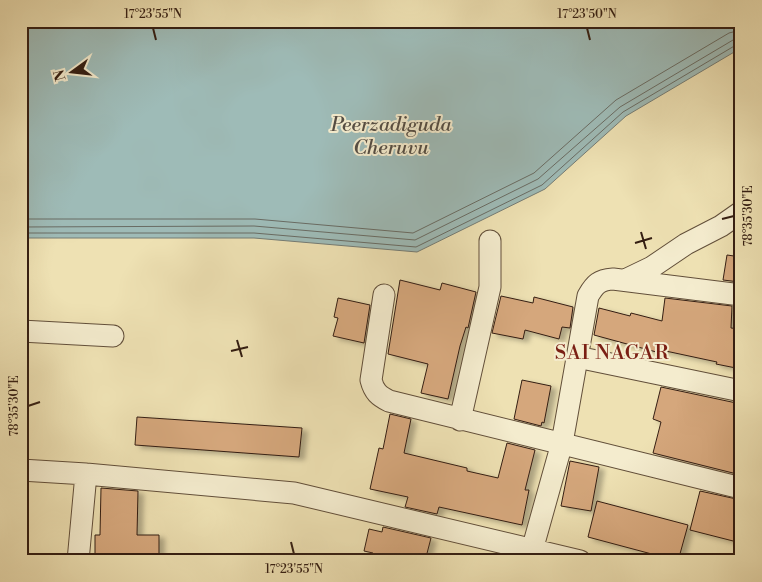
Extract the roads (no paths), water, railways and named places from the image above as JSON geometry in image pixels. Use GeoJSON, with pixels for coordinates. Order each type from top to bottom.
{"type":"FeatureCollection","features":[{"type":"Feature","properties":{"kind":"street"},"geometry":{"type":"LineString","coordinates":[[625,280],[652,267],[686,244],[721,226],[741,212]]}},
{"type":"Feature","properties":{"kind":"street"},"geometry":{"type":"LineString","coordinates":[[460,420],[490,287],[490,241]]}},
{"type":"Feature","properties":{"kind":"street"},"geometry":{"type":"LineString","coordinates":[[531,555],[562,443],[588,296],[594,286],[601,280],[625,280],[741,295]]}},
{"type":"Feature","properties":{"kind":"street"},"geometry":{"type":"LineString","coordinates":[[384,295],[371,380],[373,388],[379,396],[389,401],[460,420],[562,443],[741,488]]}},
{"type":"Feature","properties":{"kind":"street"},"geometry":{"type":"LineString","coordinates":[[21,331],[113,336]]}},
{"type":"Feature","properties":{"kind":"street"},"geometry":{"type":"LineString","coordinates":[[577,357],[741,391]]}},
{"type":"Feature","properties":{"kind":"street"},"geometry":{"type":"LineString","coordinates":[[21,470],[294,493],[531,555],[580,561]]}},
{"type":"Feature","properties":{"kind":"street"},"geometry":{"type":"LineString","coordinates":[[78,561],[86,474]]}},
{"type":"Feature","properties":{"kind":"water","name":"Peerzadiguda Cheruvu"},"geometry":{"type":"Polygon","coordinates":[[[21,21],[741,21],[741,48],[626,116],[545,189],[417,252],[254,238],[21,238],[21,21]]]}},
{"type":"Feature","properties":{"kind":"district","name":"SAI NAGAR"},"geometry":{"type":"Point","coordinates":[612,352]}}]}
